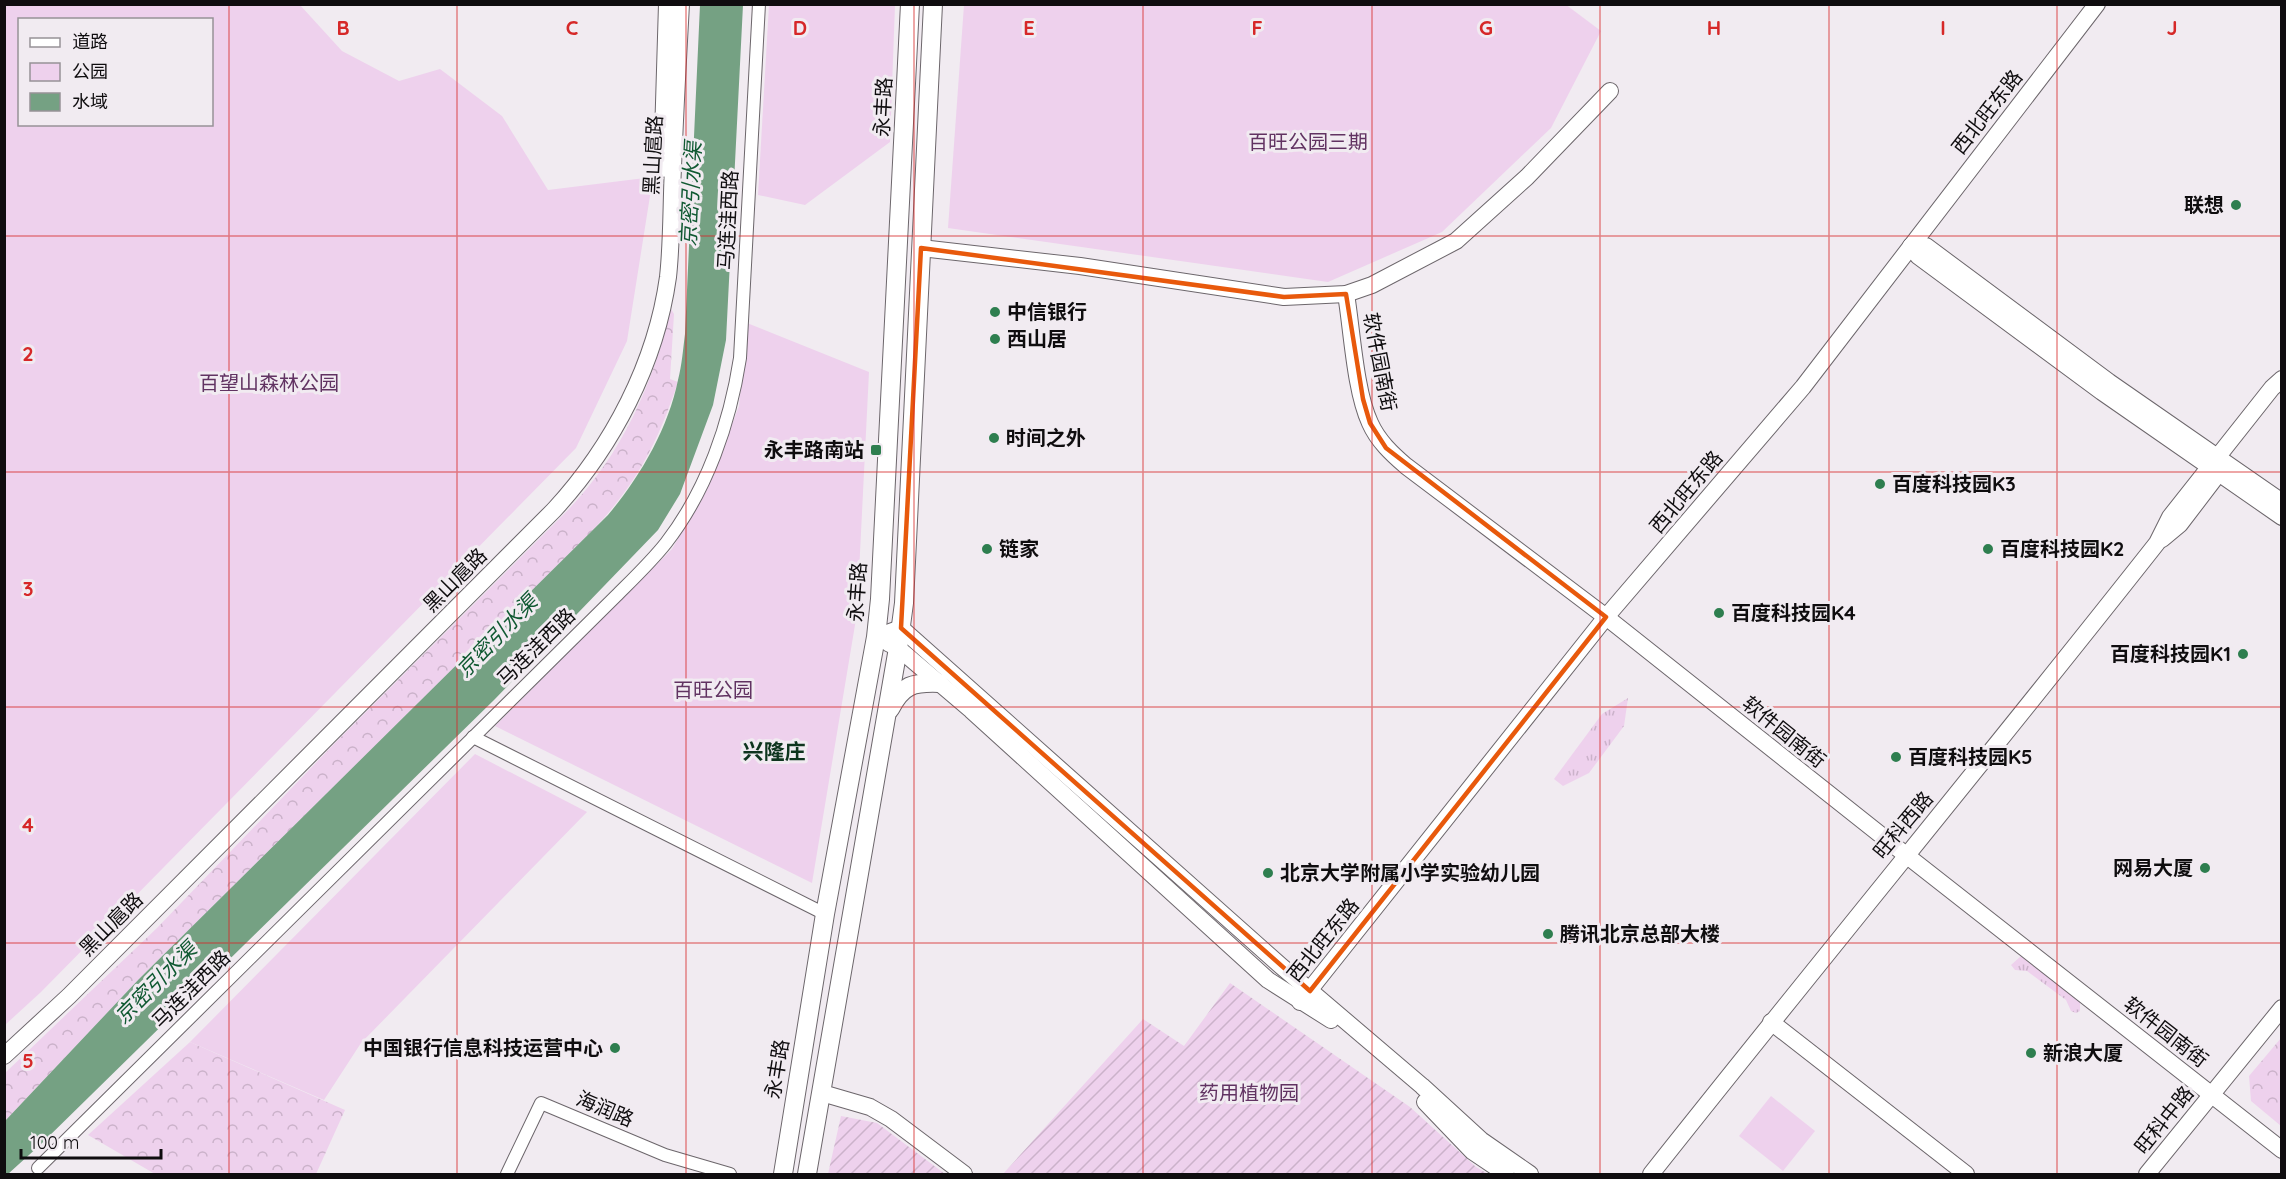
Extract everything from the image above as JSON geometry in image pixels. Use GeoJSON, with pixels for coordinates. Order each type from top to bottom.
{"type":"FeatureCollection","features":[{"type":"Feature","properties":{"kind":"main road","name":"永丰路"},"geometry":{"type":"LineString","coordinates":[[783,1174],[825,914],[876,637],[880,599],[910,4]]}},
{"type":"Feature","properties":{"kind":"main road"},"geometry":{"type":"LineString","coordinates":[[807,1174],[901,628],[933,4]]}},
{"type":"Feature","properties":{"kind":"main road"},"geometry":{"type":"LineString","coordinates":[[885,719],[894,701],[905,687],[919,682],[939,683]]}},
{"type":"Feature","properties":{"kind":"street","name":"黑山扈路"},"geometry":{"type":"LineString","coordinates":[[4,1041],[33,1016],[537,512],[569,478],[591,447],[617,402],[635,363],[647,328],[658,277],[667,4]]}},
{"type":"Feature","properties":{"kind":"street","name":"黑山扈路"},"geometry":{"type":"LineString","coordinates":[[4,1056],[93,972],[554,510],[601,450],[627,407],[648,355],[668,278],[681,4]]}},
{"type":"Feature","properties":{"kind":"street","name":"马连洼西路"},"geometry":{"type":"LineString","coordinates":[[34,1172],[616,596],[666,544],[689,507],[719,442],[731,405],[740,358],[759,4]]}},
{"type":"Feature","properties":{"kind":"street","name":"西北旺东路"},"geometry":{"type":"LineString","coordinates":[[1305,996],[1606,617],[1803,387],[2097,4]]}},
{"type":"Feature","properties":{"kind":"street"},"geometry":{"type":"LineString","coordinates":[[921,248],[1080,266],[1284,297],[1346,294],[1372,285],[1456,241],[1527,177],[1610,91]]}},
{"type":"Feature","properties":{"kind":"street"},"geometry":{"type":"LineString","coordinates":[[1911,246],[1926,246],[2109,382],[2282,517]]}},
{"type":"Feature","properties":{"kind":"street","name":"软件园南街"},"geometry":{"type":"LineString","coordinates":[[1346,294],[1363,399],[1370,423],[1386,448],[1415,473],[1606,617],[2282,1150]]}},
{"type":"Feature","properties":{"kind":"street"},"geometry":{"type":"LineString","coordinates":[[2218,465],[2272,388],[2282,379]]}},
{"type":"Feature","properties":{"kind":"street"},"geometry":{"type":"LineString","coordinates":[[2218,465],[2282,391]]}},
{"type":"Feature","properties":{"kind":"street"},"geometry":{"type":"LineString","coordinates":[[2218,465],[2282,502]]}},
{"type":"Feature","properties":{"kind":"street","name":"旺科西路"},"geometry":{"type":"LineString","coordinates":[[1651,1174],[2157,543],[2180,524],[2218,465]]}},
{"type":"Feature","properties":{"kind":"street"},"geometry":{"type":"LineString","coordinates":[[876,637],[901,628],[1323,1013],[1422,1100],[1472,1151],[1506,1174]]}},
{"type":"Feature","properties":{"kind":"street"},"geometry":{"type":"LineString","coordinates":[[876,637],[898,648],[939,683],[1268,980],[1305,996],[1422,1086],[1481,1140],[1530,1174]]}},
{"type":"Feature","properties":{"kind":"street"},"geometry":{"type":"LineString","coordinates":[[473,737],[825,914]]}},
{"type":"Feature","properties":{"kind":"street","name":"旺科中路"},"geometry":{"type":"LineString","coordinates":[[2147,1174],[2282,1008]]}},
{"type":"Feature","properties":{"kind":"street"},"geometry":{"type":"LineString","coordinates":[[1771,1022],[1966,1174]]}},
{"type":"Feature","properties":{"kind":"street"},"geometry":{"type":"LineString","coordinates":[[822,1094],[870,1107],[891,1119],[964,1174]]}},
{"type":"Feature","properties":{"kind":"street","name":"海润路"},"geometry":{"type":"LineString","coordinates":[[507,1174],[541,1103],[665,1155],[730,1174]]}},
{"type":"Feature","properties":{"kind":"highlighted area"},"geometry":{"type":"Polygon","coordinates":[[[921,248],[1284,297],[1346,294],[1363,399],[1370,423],[1386,448],[1606,617],[1310,991],[901,628],[921,248]]]}},
{"type":"Feature","properties":{"kind":"green space","name":"百旺公园三期"},"geometry":{"type":"Polygon","coordinates":[[[1565,4],[1601,31],[1551,128],[1442,232],[1328,282],[948,228],[964,5],[1565,4]]]}},
{"type":"Feature","properties":{"kind":"green space","name":"百望山森林公园"},"geometry":{"type":"Polygon","coordinates":[[[5,5],[300,5],[342,51],[399,81],[440,69],[502,116],[548,190],[653,177],[627,341],[576,448],[41,992],[5,1025],[5,5]]]}},
{"type":"Feature","properties":{"kind":"green space"},"geometry":{"type":"Polygon","coordinates":[[[769,5],[895,5],[890,142],[805,205],[758,195],[769,5]]]}},
{"type":"Feature","properties":{"kind":"green space"},"geometry":{"type":"Polygon","coordinates":[[[671,309],[674,314],[670,379],[678,382],[653,445],[619,500],[588,535],[139,979],[5,1121],[5,1073],[157,928],[335,743],[568,510],[587,488],[620,442],[633,417],[655,364],[671,309]]]}},
{"type":"Feature","properties":{"kind":"green space","name":"百旺公园"},"geometry":{"type":"Polygon","coordinates":[[[747,323],[869,372],[857,613],[812,883],[495,726],[672,549],[707,489],[739,406],[747,323]]]}},
{"type":"Feature","properties":{"kind":"green space"},"geometry":{"type":"Polygon","coordinates":[[[1628,698],[1624,726],[1589,773],[1563,786],[1554,779],[1602,714],[1628,698]]]}},
{"type":"Feature","properties":{"kind":"green space"},"geometry":{"type":"Polygon","coordinates":[[[475,754],[587,812],[361,1043],[324,1100],[190,1042],[475,754]]]}},
{"type":"Feature","properties":{"kind":"green space"},"geometry":{"type":"Polygon","coordinates":[[[2021,956],[2080,1002],[2080,1011],[2076,1013],[2071,1011],[2066,1000],[2027,971],[2015,970],[2011,965],[2021,956]]]}},
{"type":"Feature","properties":{"kind":"green space","name":"药用植物园"},"geometry":{"type":"Polygon","coordinates":[[[1230,983],[1410,1107],[1476,1167],[1488,1174],[1003,1174],[1143,1019],[1184,1046],[1230,983]]]}},
{"type":"Feature","properties":{"kind":"green space"},"geometry":{"type":"Polygon","coordinates":[[[2281,1038],[2281,1126],[2251,1101],[2249,1076],[2281,1038]]]}},
{"type":"Feature","properties":{"kind":"green space"},"geometry":{"type":"Polygon","coordinates":[[[190,1042],[345,1110],[316,1174],[155,1174],[88,1135],[190,1042]]]}},
{"type":"Feature","properties":{"kind":"green space"},"geometry":{"type":"Polygon","coordinates":[[[1771,1096],[1815,1131],[1783,1171],[1739,1136],[1771,1096]]]}},
{"type":"Feature","properties":{"kind":"green space"},"geometry":{"type":"Polygon","coordinates":[[[841,1116],[877,1123],[945,1174],[828,1174],[841,1116]]]}},
{"type":"Feature","properties":{"kind":"water","name":"京密引水渠"},"geometry":{"type":"Polygon","coordinates":[[[700,5],[743,5],[726,340],[713,405],[680,494],[658,530],[494,700],[40,1145],[8,1174],[5,1174],[5,1121],[139,979],[608,515],[642,469],[660,434],[673,398],[685,334],[700,5]]]}},
{"type":"Feature","properties":{"kind":"place","name":"联想"},"geometry":{"type":"Point","coordinates":[2236,205]}},
{"type":"Feature","properties":{"kind":"place","name":"中信银行"},"geometry":{"type":"Point","coordinates":[995,312]}},
{"type":"Feature","properties":{"kind":"place","name":"西山居"},"geometry":{"type":"Point","coordinates":[995,339]}},
{"type":"Feature","properties":{"kind":"place","name":"时间之外"},"geometry":{"type":"Point","coordinates":[994,438]}},
{"type":"Feature","properties":{"kind":"place","name":"永丰路南站"},"geometry":{"type":"Point","coordinates":[876,450]}},
{"type":"Feature","properties":{"kind":"place","name":"百度科技园K3"},"geometry":{"type":"Point","coordinates":[1880,484]}},
{"type":"Feature","properties":{"kind":"place","name":"链家"},"geometry":{"type":"Point","coordinates":[987,549]}},
{"type":"Feature","properties":{"kind":"place","name":"百度科技园K2"},"geometry":{"type":"Point","coordinates":[1988,549]}},
{"type":"Feature","properties":{"kind":"place","name":"百度科技园K4"},"geometry":{"type":"Point","coordinates":[1719,613]}},
{"type":"Feature","properties":{"kind":"place","name":"百度科技园K1"},"geometry":{"type":"Point","coordinates":[2243,654]}},
{"type":"Feature","properties":{"kind":"place","name":"百度科技园K5"},"geometry":{"type":"Point","coordinates":[1896,757]}},
{"type":"Feature","properties":{"kind":"place","name":"网易大厦"},"geometry":{"type":"Point","coordinates":[2205,868]}},
{"type":"Feature","properties":{"kind":"place","name":"北京大学附属小学实验幼儿园"},"geometry":{"type":"Point","coordinates":[1268,873]}},
{"type":"Feature","properties":{"kind":"place","name":"腾讯北京总部大楼"},"geometry":{"type":"Point","coordinates":[1548,934]}},
{"type":"Feature","properties":{"kind":"place","name":"中国银行信息科技运营中心"},"geometry":{"type":"Point","coordinates":[615,1048]}},
{"type":"Feature","properties":{"kind":"place","name":"新浪大厦"},"geometry":{"type":"Point","coordinates":[2031,1053]}},
{"type":"Feature","properties":{"kind":"district","name":"兴隆庄"},"geometry":{"type":"Point","coordinates":[774,752]}}]}
